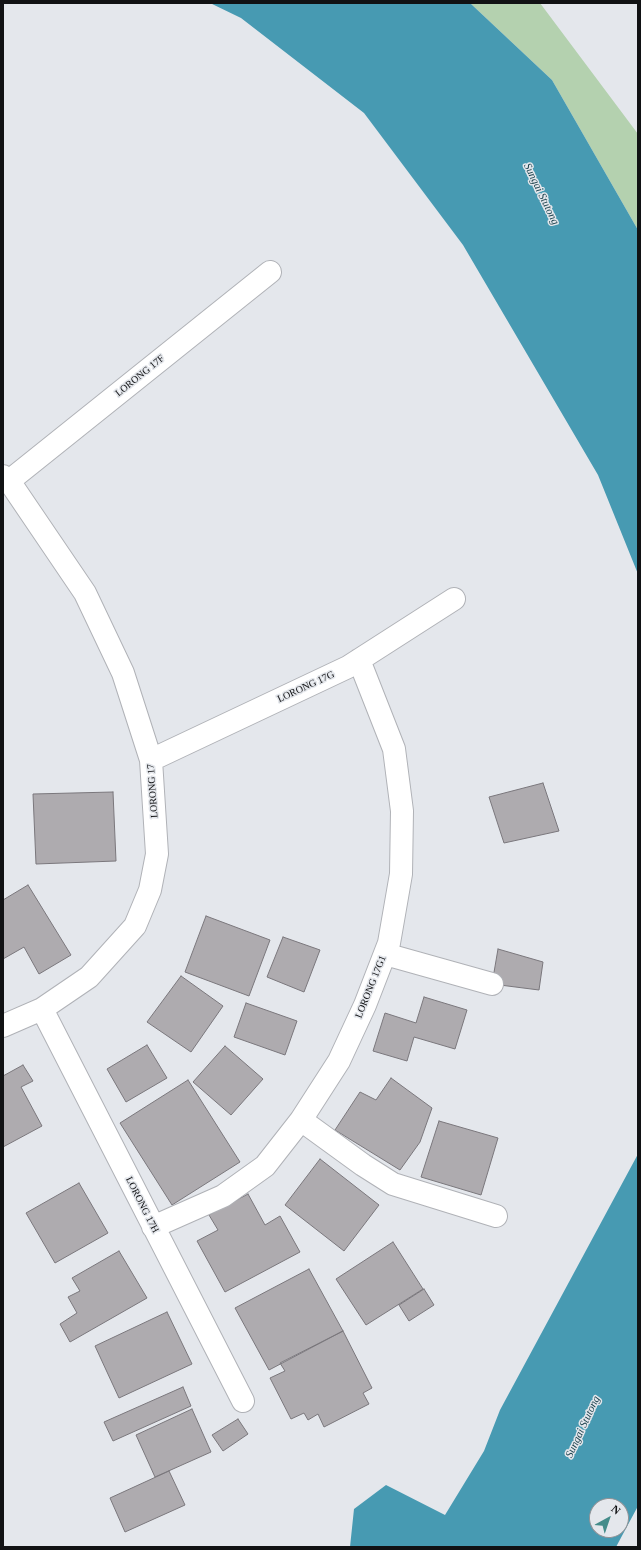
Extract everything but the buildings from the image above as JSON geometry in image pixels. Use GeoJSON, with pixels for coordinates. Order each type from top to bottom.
{"type":"FeatureCollection","features":[{"type":"Feature","properties":{"kind":"street","name":"LORONG 17F"},"geometry":{"type":"LineString","coordinates":[[6,478],[270,272]]}},
{"type":"Feature","properties":{"kind":"street","name":"LORONG 17"},"geometry":{"type":"LineString","coordinates":[[3,1026],[42,1009],[89,977],[135,926],[150,890],[157,854],[151,760],[123,673],[85,593],[6,478]]}},
{"type":"Feature","properties":{"kind":"street","name":"LORONG 17G"},"geometry":{"type":"LineString","coordinates":[[151,760],[348,668],[454,599]]}},
{"type":"Feature","properties":{"kind":"street","name":"LORONG 17G1"},"geometry":{"type":"LineString","coordinates":[[153,1227],[223,1196],[265,1166],[301,1120],[339,1061],[365,1005],[390,942],[401,874],[402,810],[394,750],[359,660]]}},
{"type":"Feature","properties":{"kind":"street"},"geometry":{"type":"LineString","coordinates":[[385,954],[492,984]]}},
{"type":"Feature","properties":{"kind":"street","name":"LORONG 17H"},"geometry":{"type":"LineString","coordinates":[[42,1009],[243,1401]]}},
{"type":"Feature","properties":{"kind":"street"},"geometry":{"type":"LineString","coordinates":[[301,1120],[363,1165],[393,1184],[496,1216]]}},
{"type":"Feature","properties":{"kind":"green space"},"geometry":{"type":"Polygon","coordinates":[[[470,3],[540,3],[638,134],[638,230],[552,80],[470,3]]]}},
{"type":"Feature","properties":{"kind":"water","name":"Sungai Stutong"},"geometry":{"type":"Polygon","coordinates":[[[210,3],[470,3],[552,80],[638,230],[638,574],[598,475],[463,245],[364,113],[241,18],[210,3]]]}},
{"type":"Feature","properties":{"kind":"water","name":"Sungai Stutong"},"geometry":{"type":"Polygon","coordinates":[[[638,1154],[638,1506],[629,1523],[629,1498],[589,1498],[589,1538],[621,1538],[616,1547],[350,1547],[354,1509],[386,1485],[445,1515],[484,1451],[500,1410],[638,1154]]]}}]}
